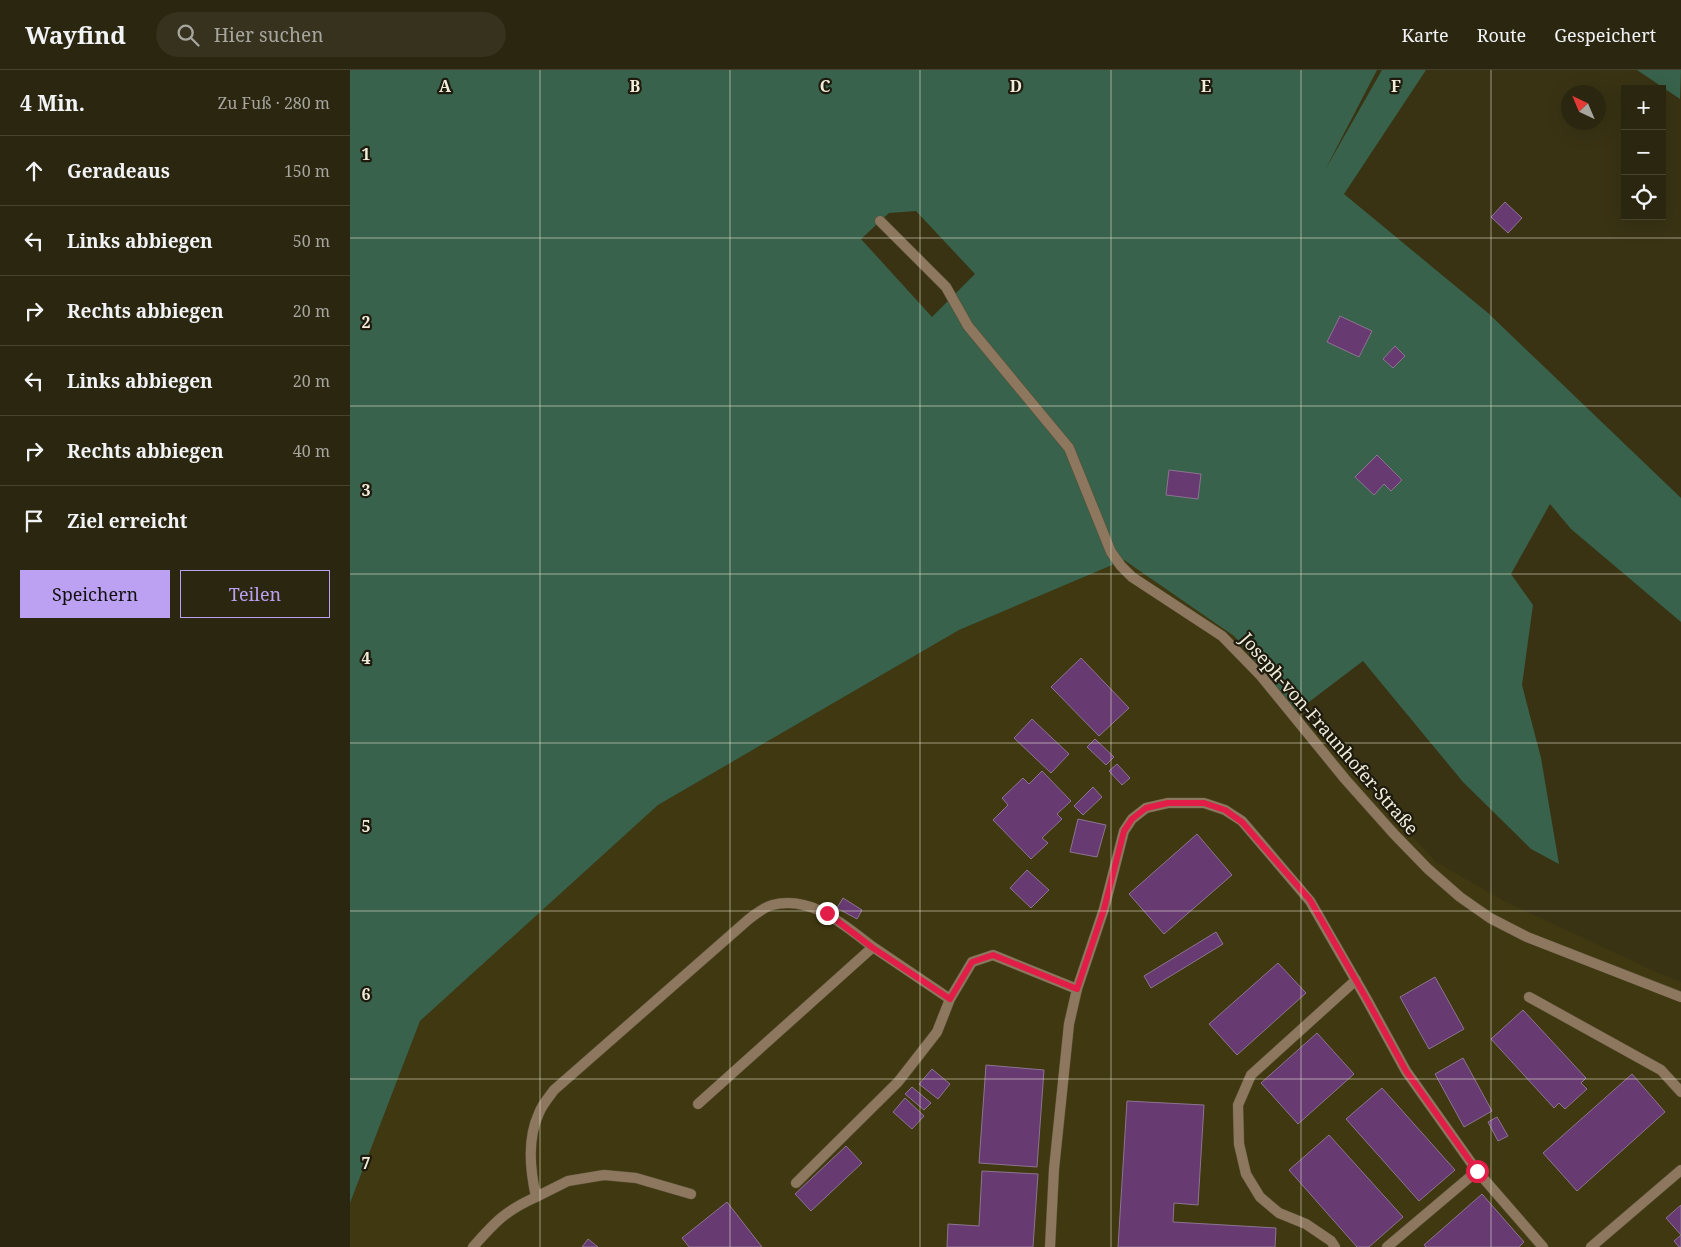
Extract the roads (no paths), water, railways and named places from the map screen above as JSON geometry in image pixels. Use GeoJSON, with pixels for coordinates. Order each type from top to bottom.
{"type":"FeatureCollection","features":[{"type":"Feature","properties":{"kind":"street","name":"Joseph-von-Fraunhofer-Straße"},"geometry":{"type":"LineString","coordinates":[[880,221],[946,287],[968,326],[1070,448],[1111,552],[1121,566],[1132,576],[1222,636],[1261,676],[1345,779],[1428,869],[1460,898],[1497,922],[1527,937],[1681,997]]}},
{"type":"Feature","properties":{"kind":"street"},"geometry":{"type":"LineString","coordinates":[[1050,1247],[1054,1169],[1069,1024],[1077,989],[1104,909],[1124,831],[1132,819],[1146,808],[1168,803],[1204,803],[1225,810],[1242,822],[1310,900],[1406,1071],[1477,1171],[1543,1247]]}},
{"type":"Feature","properties":{"kind":"street"},"geometry":{"type":"LineString","coordinates":[[536,1197],[532,1177],[530,1147],[539,1113],[554,1090],[749,919],[771,905],[798,902],[827,913],[873,948],[950,999]]}},
{"type":"Feature","properties":{"kind":"street"},"geometry":{"type":"LineString","coordinates":[[698,1104],[873,948]]}},
{"type":"Feature","properties":{"kind":"street"},"geometry":{"type":"LineString","coordinates":[[796,1183],[898,1082],[937,1032],[950,999],[972,962],[993,955],[1077,989]]}},
{"type":"Feature","properties":{"kind":"street"},"geometry":{"type":"LineString","coordinates":[[1335,1247],[1331,1241],[1306,1224],[1279,1213],[1260,1197],[1246,1174],[1239,1144],[1238,1105],[1251,1075],[1356,980]]}},
{"type":"Feature","properties":{"kind":"street"},"geometry":{"type":"LineString","coordinates":[[1528,997],[1661,1070],[1681,1092]]}},
{"type":"Feature","properties":{"kind":"street"},"geometry":{"type":"LineString","coordinates":[[1591,1247],[1681,1170]]}},
{"type":"Feature","properties":{"kind":"street"},"geometry":{"type":"LineString","coordinates":[[1387,1247],[1477,1171]]}},
{"type":"Feature","properties":{"kind":"street"},"geometry":{"type":"LineString","coordinates":[[473,1247],[514,1207],[568,1181],[604,1175],[636,1178],[691,1194]]}}]}
